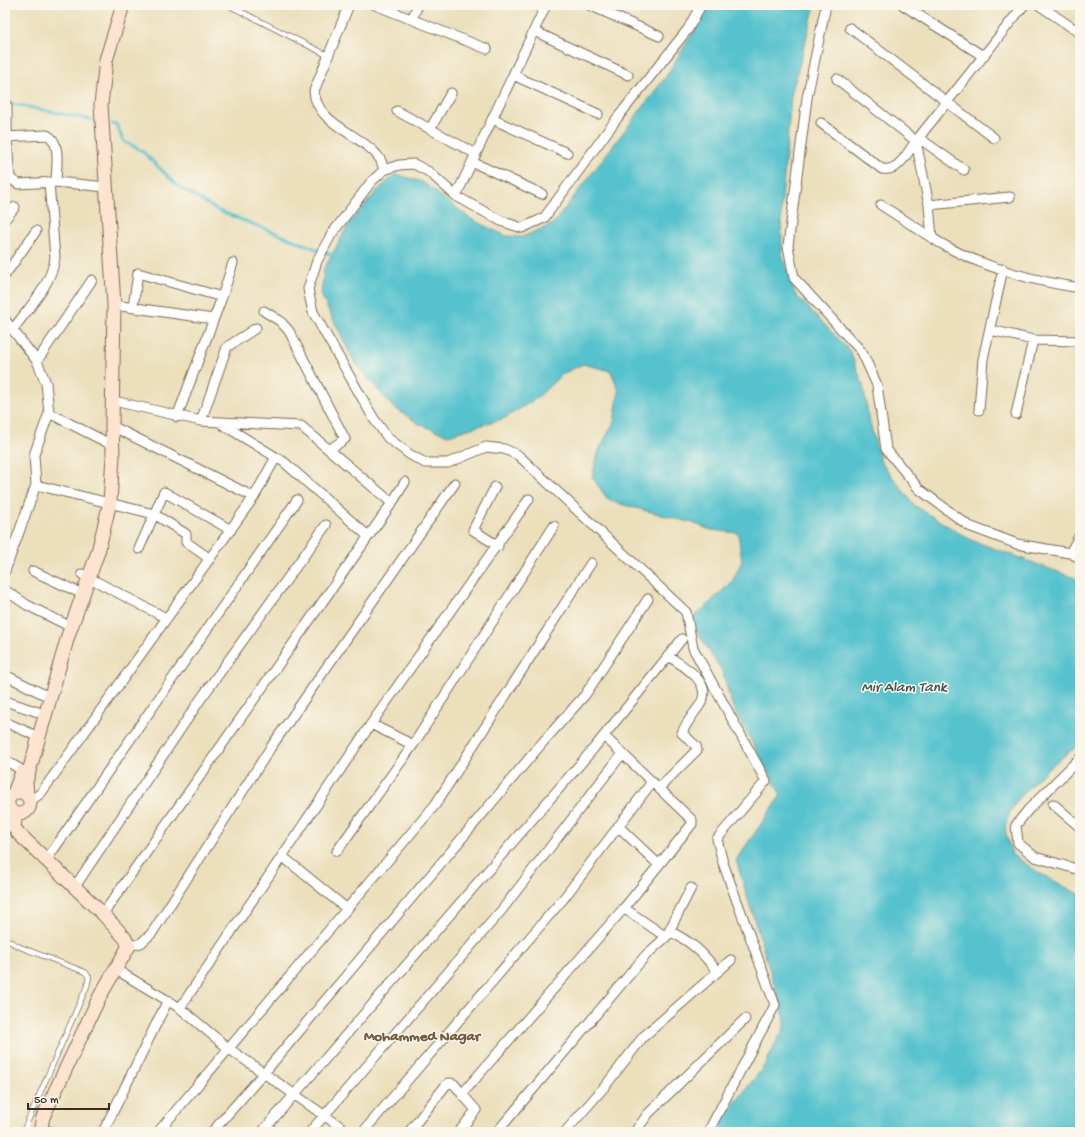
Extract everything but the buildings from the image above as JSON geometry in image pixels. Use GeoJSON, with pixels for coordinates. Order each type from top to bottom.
{"type":"FeatureCollection","features":[{"type":"Feature","properties":{"kind":"main road"},"geometry":{"type":"LineString","coordinates":[[44,1131],[43,1117],[100,996],[129,946],[125,938],[103,914],[18,833],[14,827],[10,804],[22,770],[38,712],[47,695],[68,636],[106,501],[113,462],[112,426],[114,401],[114,305],[101,105],[106,60],[123,5]]}},
{"type":"Feature","properties":{"kind":"main road"},"geometry":{"type":"LineString","coordinates":[[10,804],[27,811],[28,798],[26,782],[47,695],[65,624],[76,590],[85,576]]}},
{"type":"Feature","properties":{"kind":"main road"},"geometry":{"type":"LineString","coordinates":[[10,804],[24,793],[28,798]]}},
{"type":"Feature","properties":{"kind":"street"},"geometry":{"type":"LineString","coordinates":[[349,5],[314,91],[315,100],[330,120],[364,144],[380,159],[384,170]]}},
{"type":"Feature","properties":{"kind":"street"},"geometry":{"type":"LineString","coordinates":[[375,5],[487,49]]}},
{"type":"Feature","properties":{"kind":"street"},"geometry":{"type":"LineString","coordinates":[[412,19],[418,5]]}},
{"type":"Feature","properties":{"kind":"street"},"geometry":{"type":"LineString","coordinates":[[456,196],[546,5]]}},
{"type":"Feature","properties":{"kind":"street"},"geometry":{"type":"LineString","coordinates":[[589,5],[659,36]]}},
{"type":"Feature","properties":{"kind":"street"},"geometry":{"type":"LineString","coordinates":[[701,5],[688,29],[618,117],[544,218],[522,228],[501,220],[456,196],[429,172],[414,164],[399,165],[384,170],[372,182],[331,235],[318,258],[308,289],[314,312],[374,419],[388,438],[409,454],[425,463],[448,463],[486,448],[504,449],[518,455],[686,612],[693,648],[766,781],[717,839],[723,863],[775,1005],[708,1132]]}},
{"type":"Feature","properties":{"kind":"street"},"geometry":{"type":"LineString","coordinates":[[826,5],[807,98],[788,246],[794,278],[862,352],[877,385],[886,449],[919,489],[969,526],[1017,544],[1070,553],[1080,558]]}},
{"type":"Feature","properties":{"kind":"street"},"geometry":{"type":"LineString","coordinates":[[903,5],[983,56]]}},
{"type":"Feature","properties":{"kind":"street"},"geometry":{"type":"LineString","coordinates":[[821,123],[882,169],[890,170],[897,166],[1024,5]]}},
{"type":"Feature","properties":{"kind":"street"},"geometry":{"type":"LineString","coordinates":[[1039,5],[1080,33]]}},
{"type":"Feature","properties":{"kind":"street"},"geometry":{"type":"LineString","coordinates":[[850,28],[948,101],[994,138]]}},
{"type":"Feature","properties":{"kind":"street"},"geometry":{"type":"LineString","coordinates":[[534,31],[628,75]]}},
{"type":"Feature","properties":{"kind":"street"},"geometry":{"type":"LineString","coordinates":[[513,75],[598,114]]}},
{"type":"Feature","properties":{"kind":"street"},"geometry":{"type":"LineString","coordinates":[[837,78],[917,139],[964,170]]}},
{"type":"Feature","properties":{"kind":"street"},"geometry":{"type":"LineString","coordinates":[[430,129],[451,93]]}},
{"type":"Feature","properties":{"kind":"street"},"geometry":{"type":"LineString","coordinates":[[7,106],[7,169],[10,178],[18,184],[52,182],[106,187]]}},
{"type":"Feature","properties":{"kind":"street"},"geometry":{"type":"LineString","coordinates":[[397,111],[430,129],[474,158],[542,194]]}},
{"type":"Feature","properties":{"kind":"street"},"geometry":{"type":"LineString","coordinates":[[492,119],[567,153]]}},
{"type":"Feature","properties":{"kind":"street"},"geometry":{"type":"LineString","coordinates":[[6,136],[47,135],[52,137],[56,143],[52,182],[55,258],[53,270],[49,279],[14,329]]}},
{"type":"Feature","properties":{"kind":"street"},"geometry":{"type":"LineString","coordinates":[[917,139],[929,205],[932,238]]}},
{"type":"Feature","properties":{"kind":"street"},"geometry":{"type":"LineString","coordinates":[[929,205],[1010,197]]}},
{"type":"Feature","properties":{"kind":"street"},"geometry":{"type":"LineString","coordinates":[[881,205],[932,238],[966,257],[1003,269],[1080,288]]}},
{"type":"Feature","properties":{"kind":"street"},"geometry":{"type":"LineString","coordinates":[[5,219],[15,207]]}},
{"type":"Feature","properties":{"kind":"street"},"geometry":{"type":"LineString","coordinates":[[5,275],[36,231]]}},
{"type":"Feature","properties":{"kind":"street"},"geometry":{"type":"LineString","coordinates":[[177,417],[222,297],[233,263]]}},
{"type":"Feature","properties":{"kind":"street"},"geometry":{"type":"LineString","coordinates":[[980,410],[983,359],[1003,269]]}},
{"type":"Feature","properties":{"kind":"street"},"geometry":{"type":"LineString","coordinates":[[132,307],[138,273],[222,297]]}},
{"type":"Feature","properties":{"kind":"street"},"geometry":{"type":"LineString","coordinates":[[37,361],[92,280]]}},
{"type":"Feature","properties":{"kind":"street"},"geometry":{"type":"LineString","coordinates":[[114,305],[213,318]]}},
{"type":"Feature","properties":{"kind":"street"},"geometry":{"type":"LineString","coordinates":[[264,311],[280,321],[289,331],[345,439],[330,449]]}},
{"type":"Feature","properties":{"kind":"street"},"geometry":{"type":"LineString","coordinates":[[5,320],[14,329],[37,361],[46,382],[49,413],[34,455],[36,485],[5,571]]}},
{"type":"Feature","properties":{"kind":"street"},"geometry":{"type":"LineString","coordinates":[[201,421],[227,347],[256,328]]}},
{"type":"Feature","properties":{"kind":"street"},"geometry":{"type":"LineString","coordinates":[[990,330],[1033,340],[1080,341]]}},
{"type":"Feature","properties":{"kind":"street"},"geometry":{"type":"LineString","coordinates":[[1016,414],[1033,340]]}},
{"type":"Feature","properties":{"kind":"street"},"geometry":{"type":"LineString","coordinates":[[114,401],[177,417],[201,421],[301,426],[392,503]]}},
{"type":"Feature","properties":{"kind":"street"},"geometry":{"type":"LineString","coordinates":[[49,413],[112,445]]}},
{"type":"Feature","properties":{"kind":"street"},"geometry":{"type":"LineString","coordinates":[[220,423],[284,462],[368,536]]}},
{"type":"Feature","properties":{"kind":"street"},"geometry":{"type":"LineString","coordinates":[[112,426],[254,497]]}},
{"type":"Feature","properties":{"kind":"street"},"geometry":{"type":"LineString","coordinates":[[28,798],[41,792],[231,530],[254,497],[276,457]]}},
{"type":"Feature","properties":{"kind":"street"},"geometry":{"type":"LineString","coordinates":[[103,914],[392,503],[405,482]]}},
{"type":"Feature","properties":{"kind":"street"},"geometry":{"type":"LineString","coordinates":[[129,946],[141,943],[152,933],[271,747],[455,483]]}},
{"type":"Feature","properties":{"kind":"street"},"geometry":{"type":"LineString","coordinates":[[36,485],[154,514],[186,534],[186,542],[210,559]]}},
{"type":"Feature","properties":{"kind":"street"},"geometry":{"type":"LineString","coordinates":[[495,486],[473,530],[498,546]]}},
{"type":"Feature","properties":{"kind":"street"},"geometry":{"type":"LineString","coordinates":[[139,549],[164,492],[231,530]]}},
{"type":"Feature","properties":{"kind":"street"},"geometry":{"type":"LineString","coordinates":[[180,1008],[371,724],[498,546],[529,499]]}},
{"type":"Feature","properties":{"kind":"street"},"geometry":{"type":"LineString","coordinates":[[47,859],[297,500]]}},
{"type":"Feature","properties":{"kind":"street"},"geometry":{"type":"LineString","coordinates":[[74,888],[200,700],[326,525]]}},
{"type":"Feature","properties":{"kind":"street"},"geometry":{"type":"LineString","coordinates":[[337,851],[413,745],[554,526]]}},
{"type":"Feature","properties":{"kind":"street"},"geometry":{"type":"LineString","coordinates":[[1070,553],[1080,535]]}},
{"type":"Feature","properties":{"kind":"street"},"geometry":{"type":"LineString","coordinates":[[158,1132],[435,805],[591,563]]}},
{"type":"Feature","properties":{"kind":"street"},"geometry":{"type":"LineString","coordinates":[[33,571],[76,590]]}},
{"type":"Feature","properties":{"kind":"street"},"geometry":{"type":"LineString","coordinates":[[85,576],[166,618]]}},
{"type":"Feature","properties":{"kind":"street"},"geometry":{"type":"LineString","coordinates":[[5,590],[27,605],[65,624]]}},
{"type":"Feature","properties":{"kind":"street"},"geometry":{"type":"LineString","coordinates":[[212,1132],[264,1073],[543,742],[585,695],[648,599]]}},
{"type":"Feature","properties":{"kind":"street"},"geometry":{"type":"LineString","coordinates":[[262,1132],[294,1093],[604,736],[682,639]]}},
{"type":"Feature","properties":{"kind":"street"},"geometry":{"type":"LineString","coordinates":[[659,788],[697,750],[696,746],[682,733],[702,702],[703,695],[701,684],[693,673],[668,656]]}},
{"type":"Feature","properties":{"kind":"street"},"geometry":{"type":"LineString","coordinates":[[5,675],[47,695]]}},
{"type":"Feature","properties":{"kind":"street"},"geometry":{"type":"LineString","coordinates":[[5,701],[38,712]]}},
{"type":"Feature","properties":{"kind":"street"},"geometry":{"type":"LineString","coordinates":[[5,722],[32,734]]}},
{"type":"Feature","properties":{"kind":"street"},"geometry":{"type":"LineString","coordinates":[[371,724],[413,745]]}},
{"type":"Feature","properties":{"kind":"street"},"geometry":{"type":"LineString","coordinates":[[462,1094],[624,908],[692,824],[692,820],[604,736]]}},
{"type":"Feature","properties":{"kind":"street"},"geometry":{"type":"LineString","coordinates":[[310,1132],[501,911],[622,754]]}},
{"type":"Feature","properties":{"kind":"street"},"geometry":{"type":"LineString","coordinates":[[1080,758],[1028,810],[1016,825],[1018,843],[1035,857],[1080,870]]}},
{"type":"Feature","properties":{"kind":"street"},"geometry":{"type":"LineString","coordinates":[[5,760],[22,770]]}},
{"type":"Feature","properties":{"kind":"street"},"geometry":{"type":"LineString","coordinates":[[363,1132],[564,898],[652,782]]}},
{"type":"Feature","properties":{"kind":"street"},"geometry":{"type":"LineString","coordinates":[[1053,804],[1080,827]]}},
{"type":"Feature","properties":{"kind":"street"},"geometry":{"type":"LineString","coordinates":[[618,826],[659,865]]}},
{"type":"Feature","properties":{"kind":"street"},"geometry":{"type":"LineString","coordinates":[[282,856],[347,908]]}},
{"type":"Feature","properties":{"kind":"street"},"geometry":{"type":"LineString","coordinates":[[497,1132],[646,955],[667,934],[691,888]]}},
{"type":"Feature","properties":{"kind":"street"},"geometry":{"type":"LineString","coordinates":[[624,908],[667,934],[686,939],[696,947],[718,971]]}},
{"type":"Feature","properties":{"kind":"street"},"geometry":{"type":"LineString","coordinates":[[565,1132],[606,1085],[643,1037],[731,960]]}},
{"type":"Feature","properties":{"kind":"street"},"geometry":{"type":"LineString","coordinates":[[115,968],[180,1008],[228,1048],[348,1132]]}},
{"type":"Feature","properties":{"kind":"street"},"geometry":{"type":"LineString","coordinates":[[103,1132],[168,1000]]}},
{"type":"Feature","properties":{"kind":"street"},"geometry":{"type":"LineString","coordinates":[[635,1132],[648,1114],[744,1019]]}},
{"type":"Feature","properties":{"kind":"street"},"geometry":{"type":"LineString","coordinates":[[409,1132],[446,1085],[454,1084],[476,1110],[460,1132]]}},
{"type":"Feature","properties":{"kind":"lane"},"geometry":{"type":"LineString","coordinates":[[232,7],[328,56]]}},
{"type":"Feature","properties":{"kind":"lane"},"geometry":{"type":"LineString","coordinates":[[5,939],[20,947],[86,972],[89,976],[87,986],[23,1132]]}},
{"type":"Feature","properties":{"kind":"water","name":"Mir Alam Tank"},"geometry":{"type":"Polygon","coordinates":[[[710,5],[815,5],[791,96],[781,211],[782,253],[795,294],[850,351],[863,385],[869,420],[881,462],[915,506],[971,540],[1080,580],[1080,745],[1059,759],[1036,780],[1016,802],[1006,824],[1006,835],[1012,855],[1038,872],[1080,895],[1080,1132],[712,1132],[765,1065],[777,1040],[783,1032],[785,1020],[736,860],[781,795],[733,708],[722,671],[690,621],[732,582],[742,561],[738,533],[711,530],[693,523],[609,501],[592,477],[599,450],[614,422],[619,391],[611,371],[583,364],[562,374],[537,398],[505,418],[448,435],[421,425],[393,407],[355,363],[321,295],[324,269],[350,222],[379,189],[396,174],[422,182],[471,219],[506,236],[522,237],[553,224],[665,78],[710,5]]]}},
{"type":"Feature","properties":{"kind":"waterway"},"geometry":{"type":"LineString","coordinates":[[5,98],[13,104],[93,120]]}},
{"type":"Feature","properties":{"kind":"waterway"},"geometry":{"type":"LineString","coordinates":[[112,124],[117,125],[123,141],[141,150],[179,187],[217,210],[334,256]]}},
{"type":"Feature","properties":{"kind":"district","name":"Mohammed Nagar"},"geometry":{"type":"Point","coordinates":[422,1035]}}]}
